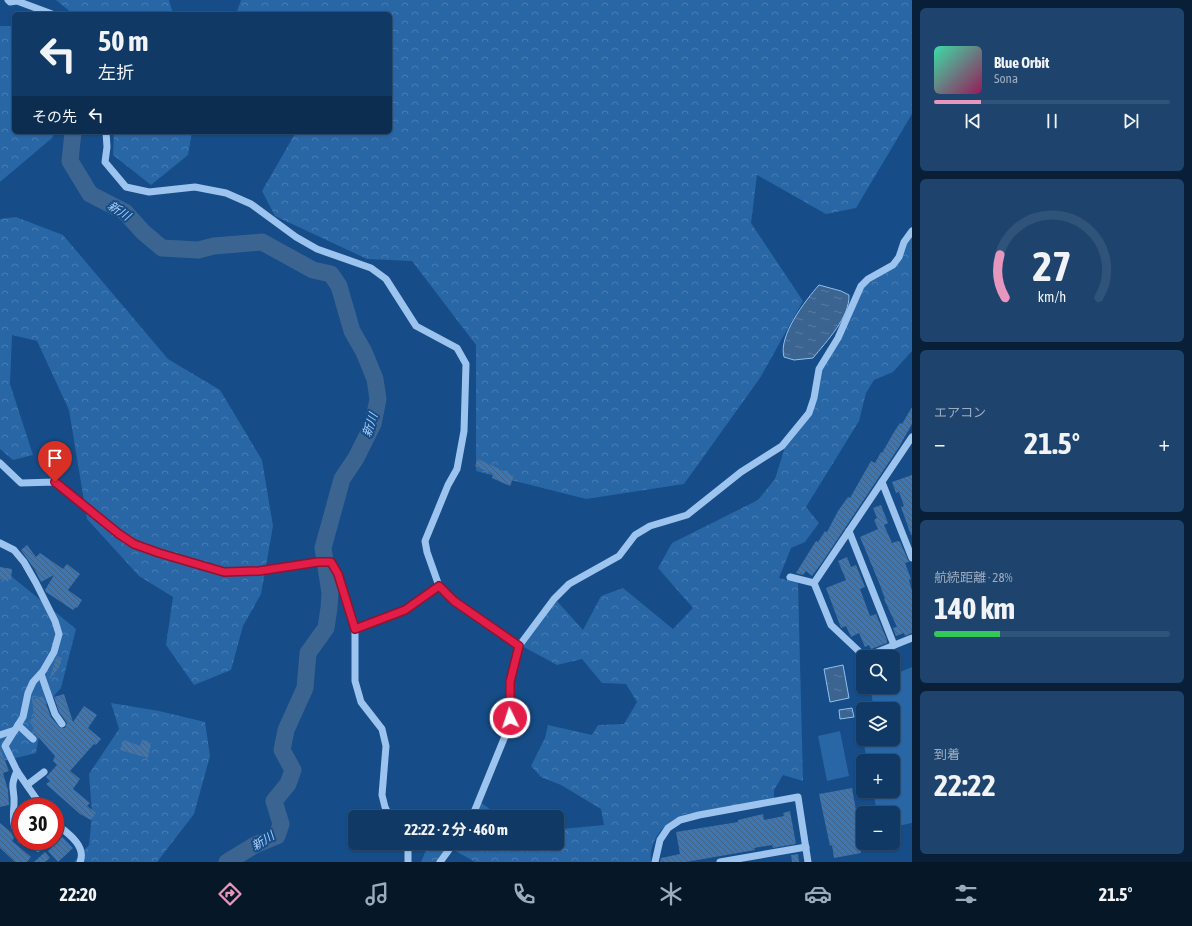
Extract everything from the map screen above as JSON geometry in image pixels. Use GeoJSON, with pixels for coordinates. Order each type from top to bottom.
{"type":"FeatureCollection","features":[{"type":"Feature","properties":{"kind":"street"},"geometry":{"type":"LineString","coordinates":[[8,0],[10,2],[17,0],[45,12]]}},
{"type":"Feature","properties":{"kind":"street"},"geometry":{"type":"LineString","coordinates":[[106,134],[107,147],[105,162],[126,187],[149,192],[195,187],[226,193],[251,204],[296,237],[317,249],[371,268],[386,279],[416,326],[457,348],[466,364],[464,431],[457,469],[448,485],[425,541],[427,552],[439,586],[454,601],[519,646]]}},
{"type":"Feature","properties":{"kind":"street"},"geometry":{"type":"LineString","coordinates":[[475,810],[510,724],[510,682],[519,646],[554,599],[569,584],[619,556],[635,535],[650,526],[687,515],[741,472],[782,446],[809,414],[814,398],[819,369],[838,338],[861,286],[868,279],[893,265],[899,257],[904,242],[912,231]]}},
{"type":"Feature","properties":{"kind":"street"},"geometry":{"type":"LineString","coordinates":[[814,583],[912,437]]}},
{"type":"Feature","properties":{"kind":"street"},"geometry":{"type":"LineString","coordinates":[[0,463],[21,483],[44,481],[55,482],[119,534],[134,544],[159,553],[224,572],[259,571],[318,562],[331,562],[338,574],[355,629],[356,681],[361,702],[382,729],[386,746],[382,795],[386,810]]}},
{"type":"Feature","properties":{"kind":"street"},"geometry":{"type":"LineString","coordinates":[[882,482],[912,558]]}},
{"type":"Feature","properties":{"kind":"street"},"geometry":{"type":"LineString","coordinates":[[849,531],[894,645]]}},
{"type":"Feature","properties":{"kind":"street"},"geometry":{"type":"LineString","coordinates":[[0,543],[14,550],[24,562],[55,621],[59,634],[54,652],[41,674],[33,682],[28,693],[23,717],[5,746],[17,771],[36,798]]}},
{"type":"Feature","properties":{"kind":"street"},"geometry":{"type":"LineString","coordinates":[[790,577],[814,583]]}},
{"type":"Feature","properties":{"kind":"street"},"geometry":{"type":"LineString","coordinates":[[814,583],[831,625],[865,657],[912,638]]}},
{"type":"Feature","properties":{"kind":"street"},"geometry":{"type":"LineString","coordinates":[[355,629],[405,610],[439,586]]}},
{"type":"Feature","properties":{"kind":"street"},"geometry":{"type":"LineString","coordinates":[[41,674],[55,714],[62,724]]}},
{"type":"Feature","properties":{"kind":"street"},"geometry":{"type":"LineString","coordinates":[[0,736],[17,727]]}},
{"type":"Feature","properties":{"kind":"street"},"geometry":{"type":"LineString","coordinates":[[17,727],[33,739]]}},
{"type":"Feature","properties":{"kind":"street"},"geometry":{"type":"LineString","coordinates":[[13,798],[12,783],[17,771]]}},
{"type":"Feature","properties":{"kind":"street"},"geometry":{"type":"LineString","coordinates":[[27,785],[44,772]]}},
{"type":"Feature","properties":{"kind":"street"},"geometry":{"type":"LineString","coordinates":[[655,862],[660,840],[668,828],[680,820],[699,815],[798,797],[808,862]]}},
{"type":"Feature","properties":{"kind":"street"},"geometry":{"type":"LineString","coordinates":[[64,830],[72,837],[78,845],[81,858],[80,862]]}},
{"type":"Feature","properties":{"kind":"street"},"geometry":{"type":"LineString","coordinates":[[720,862],[806,847]]}},
{"type":"Feature","properties":{"kind":"street"},"geometry":{"type":"LineString","coordinates":[[408,850],[408,862]]}},
{"type":"Feature","properties":{"kind":"street"},"geometry":{"type":"LineString","coordinates":[[440,862],[449,850]]}},
{"type":"Feature","properties":{"kind":"green space"},"geometry":{"type":"Polygon","coordinates":[[[56,0],[169,0],[172,12],[71,12],[56,0]]]}},
{"type":"Feature","properties":{"kind":"green space"},"geometry":{"type":"Polygon","coordinates":[[[241,0],[912,0],[912,114],[856,208],[826,214],[757,175],[751,223],[803,301],[760,378],[684,484],[586,499],[476,471],[476,345],[412,261],[367,259],[275,216],[262,191],[295,134],[392,134],[392,12],[237,12],[241,0]]]}},
{"type":"Feature","properties":{"kind":"green space"},"geometry":{"type":"Polygon","coordinates":[[[0,26],[12,26],[12,134],[54,134],[52,138],[0,182],[0,26]]]}},
{"type":"Feature","properties":{"kind":"green space"},"geometry":{"type":"Polygon","coordinates":[[[114,134],[192,134],[188,155],[151,185],[113,155],[114,134]]]}},
{"type":"Feature","properties":{"kind":"green space"},"geometry":{"type":"Polygon","coordinates":[[[16,217],[63,235],[168,359],[220,390],[262,460],[273,526],[261,594],[243,626],[231,670],[194,685],[166,645],[173,597],[139,576],[87,519],[69,410],[37,341],[12,335],[10,384],[33,455],[13,460],[0,449],[0,219],[16,217]]]}},
{"type":"Feature","properties":{"kind":"green space"},"geometry":{"type":"Polygon","coordinates":[[[912,233],[912,351],[893,372],[874,380],[866,393],[859,421],[806,507],[819,523],[805,542],[791,548],[779,578],[798,583],[803,781],[783,775],[774,790],[774,799],[686,814],[678,817],[665,826],[660,832],[653,846],[651,862],[475,862],[454,850],[564,850],[564,829],[604,825],[601,809],[561,785],[541,777],[531,766],[545,738],[548,725],[592,735],[598,725],[624,724],[637,702],[626,684],[602,683],[582,659],[557,665],[522,646],[557,601],[583,630],[601,596],[623,588],[673,629],[693,608],[658,568],[672,543],[758,500],[775,479],[786,444],[801,426],[820,371],[864,286],[894,265],[912,233]]]}},
{"type":"Feature","properties":{"kind":"green space"},"geometry":{"type":"Polygon","coordinates":[[[0,567],[76,629],[61,688],[44,707],[36,753],[0,762],[0,567]]]}},
{"type":"Feature","properties":{"kind":"green space"},"geometry":{"type":"Polygon","coordinates":[[[912,667],[912,823],[900,826],[900,806],[876,806],[874,798],[900,798],[900,754],[866,754],[864,746],[900,746],[900,702],[873,702],[871,694],[900,694],[900,672],[912,667]]]}},
{"type":"Feature","properties":{"kind":"green space"},"geometry":{"type":"Polygon","coordinates":[[[111,703],[159,711],[205,722],[210,756],[194,814],[157,862],[74,862],[89,845],[92,814],[89,774],[119,729],[111,703]]]}},
{"type":"Feature","properties":{"kind":"green space"},"geometry":{"type":"Polygon","coordinates":[[[840,731],[849,776],[827,781],[818,736],[840,731]]]}},
{"type":"Feature","properties":{"kind":"green space"},"geometry":{"type":"Polygon","coordinates":[[[479,801],[491,810],[476,810],[479,801]]]}},
{"type":"Feature","properties":{"kind":"green space"},"geometry":{"type":"Polygon","coordinates":[[[426,850],[445,850],[437,862],[421,862],[426,850]]]}},
{"type":"Feature","properties":{"kind":"water"},"geometry":{"type":"Polygon","coordinates":[[[819,285],[841,291],[849,295],[846,312],[836,329],[813,358],[794,360],[784,357],[783,349],[789,329],[800,309],[819,285]]]}},
{"type":"Feature","properties":{"kind":"water"},"geometry":{"type":"Polygon","coordinates":[[[843,665],[849,698],[830,702],[824,669],[843,665]]]}},
{"type":"Feature","properties":{"kind":"water"},"geometry":{"type":"Polygon","coordinates":[[[852,708],[854,717],[840,719],[839,710],[852,708]]]}},
{"type":"Feature","properties":{"kind":"building"},"geometry":{"type":"Polygon","coordinates":[[[912,407],[912,424],[899,447],[823,561],[812,576],[806,571],[803,575],[796,573],[816,541],[818,542],[825,531],[827,532],[838,511],[848,497],[850,498],[871,461],[875,463],[894,432],[900,423],[902,424],[912,407]]]}},
{"type":"Feature","properties":{"kind":"building"},"geometry":{"type":"Polygon","coordinates":[[[478,459],[514,476],[510,486],[492,478],[493,474],[475,466],[478,459]]]}},
{"type":"Feature","properties":{"kind":"building"},"geometry":{"type":"Polygon","coordinates":[[[912,475],[911,535],[901,507],[904,506],[899,492],[896,493],[892,482],[912,475]]]}},
{"type":"Feature","properties":{"kind":"building"},"geometry":{"type":"Polygon","coordinates":[[[881,505],[888,523],[884,525],[892,543],[898,541],[900,542],[909,562],[905,563],[911,579],[909,580],[912,591],[912,633],[905,636],[904,633],[896,636],[893,628],[897,627],[884,599],[880,585],[860,537],[878,529],[874,520],[877,518],[873,508],[881,505]]]}},
{"type":"Feature","properties":{"kind":"building"},"geometry":{"type":"Polygon","coordinates":[[[27,545],[36,557],[40,553],[63,569],[67,564],[80,574],[68,590],[82,600],[77,608],[76,607],[73,610],[46,592],[45,590],[54,575],[41,582],[35,570],[21,550],[27,545]]]}},
{"type":"Feature","properties":{"kind":"building"},"geometry":{"type":"Polygon","coordinates":[[[847,557],[851,567],[856,565],[865,587],[860,589],[870,616],[876,614],[887,640],[887,643],[871,649],[869,645],[865,647],[859,633],[851,637],[846,626],[841,628],[826,588],[846,580],[838,561],[847,557]]]}},
{"type":"Feature","properties":{"kind":"building"},"geometry":{"type":"Polygon","coordinates":[[[0,567],[12,569],[11,580],[0,579],[0,567]]]}},
{"type":"Feature","properties":{"kind":"building"},"geometry":{"type":"Polygon","coordinates":[[[57,656],[62,658],[59,668],[49,680],[57,656]]]}},
{"type":"Feature","properties":{"kind":"building"},"geometry":{"type":"Polygon","coordinates":[[[64,694],[73,722],[84,706],[97,715],[88,728],[101,739],[96,745],[94,744],[70,771],[80,779],[73,789],[90,803],[87,806],[96,813],[91,820],[80,814],[64,800],[64,798],[62,798],[46,784],[50,781],[46,777],[57,765],[53,761],[55,756],[32,730],[34,728],[29,721],[34,717],[32,699],[43,696],[51,717],[60,728],[65,728],[67,723],[59,712],[54,697],[64,694]]]}},
{"type":"Feature","properties":{"kind":"building"},"geometry":{"type":"Polygon","coordinates":[[[124,740],[140,746],[142,740],[151,743],[148,758],[120,750],[124,740]]]}},
{"type":"Feature","properties":{"kind":"building"},"geometry":{"type":"Polygon","coordinates":[[[0,748],[9,771],[3,773],[8,790],[9,805],[0,807],[0,748]]]}},
{"type":"Feature","properties":{"kind":"building"},"geometry":{"type":"Polygon","coordinates":[[[852,788],[856,810],[856,850],[861,850],[861,853],[834,858],[819,794],[852,788]]]}},
{"type":"Feature","properties":{"kind":"building"},"geometry":{"type":"Polygon","coordinates":[[[790,811],[796,844],[773,848],[772,845],[754,848],[755,850],[686,862],[660,862],[661,858],[680,854],[676,832],[738,822],[738,820],[763,814],[764,820],[784,816],[783,813],[790,811]]]}},
{"type":"Feature","properties":{"kind":"building"},"geometry":{"type":"Polygon","coordinates":[[[0,823],[12,834],[12,850],[23,850],[31,857],[27,862],[15,862],[0,848],[0,823]]]}},
{"type":"Feature","properties":{"kind":"building"},"geometry":{"type":"Polygon","coordinates":[[[64,839],[73,848],[58,862],[48,851],[64,850],[64,839]]]}},
{"type":"Feature","properties":{"kind":"building"},"geometry":{"type":"Polygon","coordinates":[[[45,852],[50,858],[45,862],[34,862],[45,852]]]}},
{"type":"Feature","properties":{"kind":"building"},"geometry":{"type":"Polygon","coordinates":[[[798,854],[799,862],[792,862],[791,855],[798,854]]]}},
{"type":"Feature","properties":{"kind":"waterway","name":"新川"},"geometry":{"type":"LineString","coordinates":[[73,134],[70,161],[90,194],[125,212],[143,232],[162,248],[198,250],[214,246],[262,242],[313,270],[331,274],[339,286],[352,331],[364,352],[375,379],[378,399],[373,424],[356,458],[342,479],[323,548],[330,593],[326,628],[308,653],[305,688],[286,730],[282,750],[293,770],[288,784],[274,801],[281,824],[277,836],[255,845],[227,862]]}},
{"type":"Feature","properties":{"kind":"route"},"geometry":{"type":"LineString","coordinates":[[55,482],[119,534],[134,544],[224,572],[259,571],[318,562],[331,562],[338,574],[355,629],[405,610],[439,586],[454,601],[519,646],[514,663],[508,698],[510,718]]}}]}
